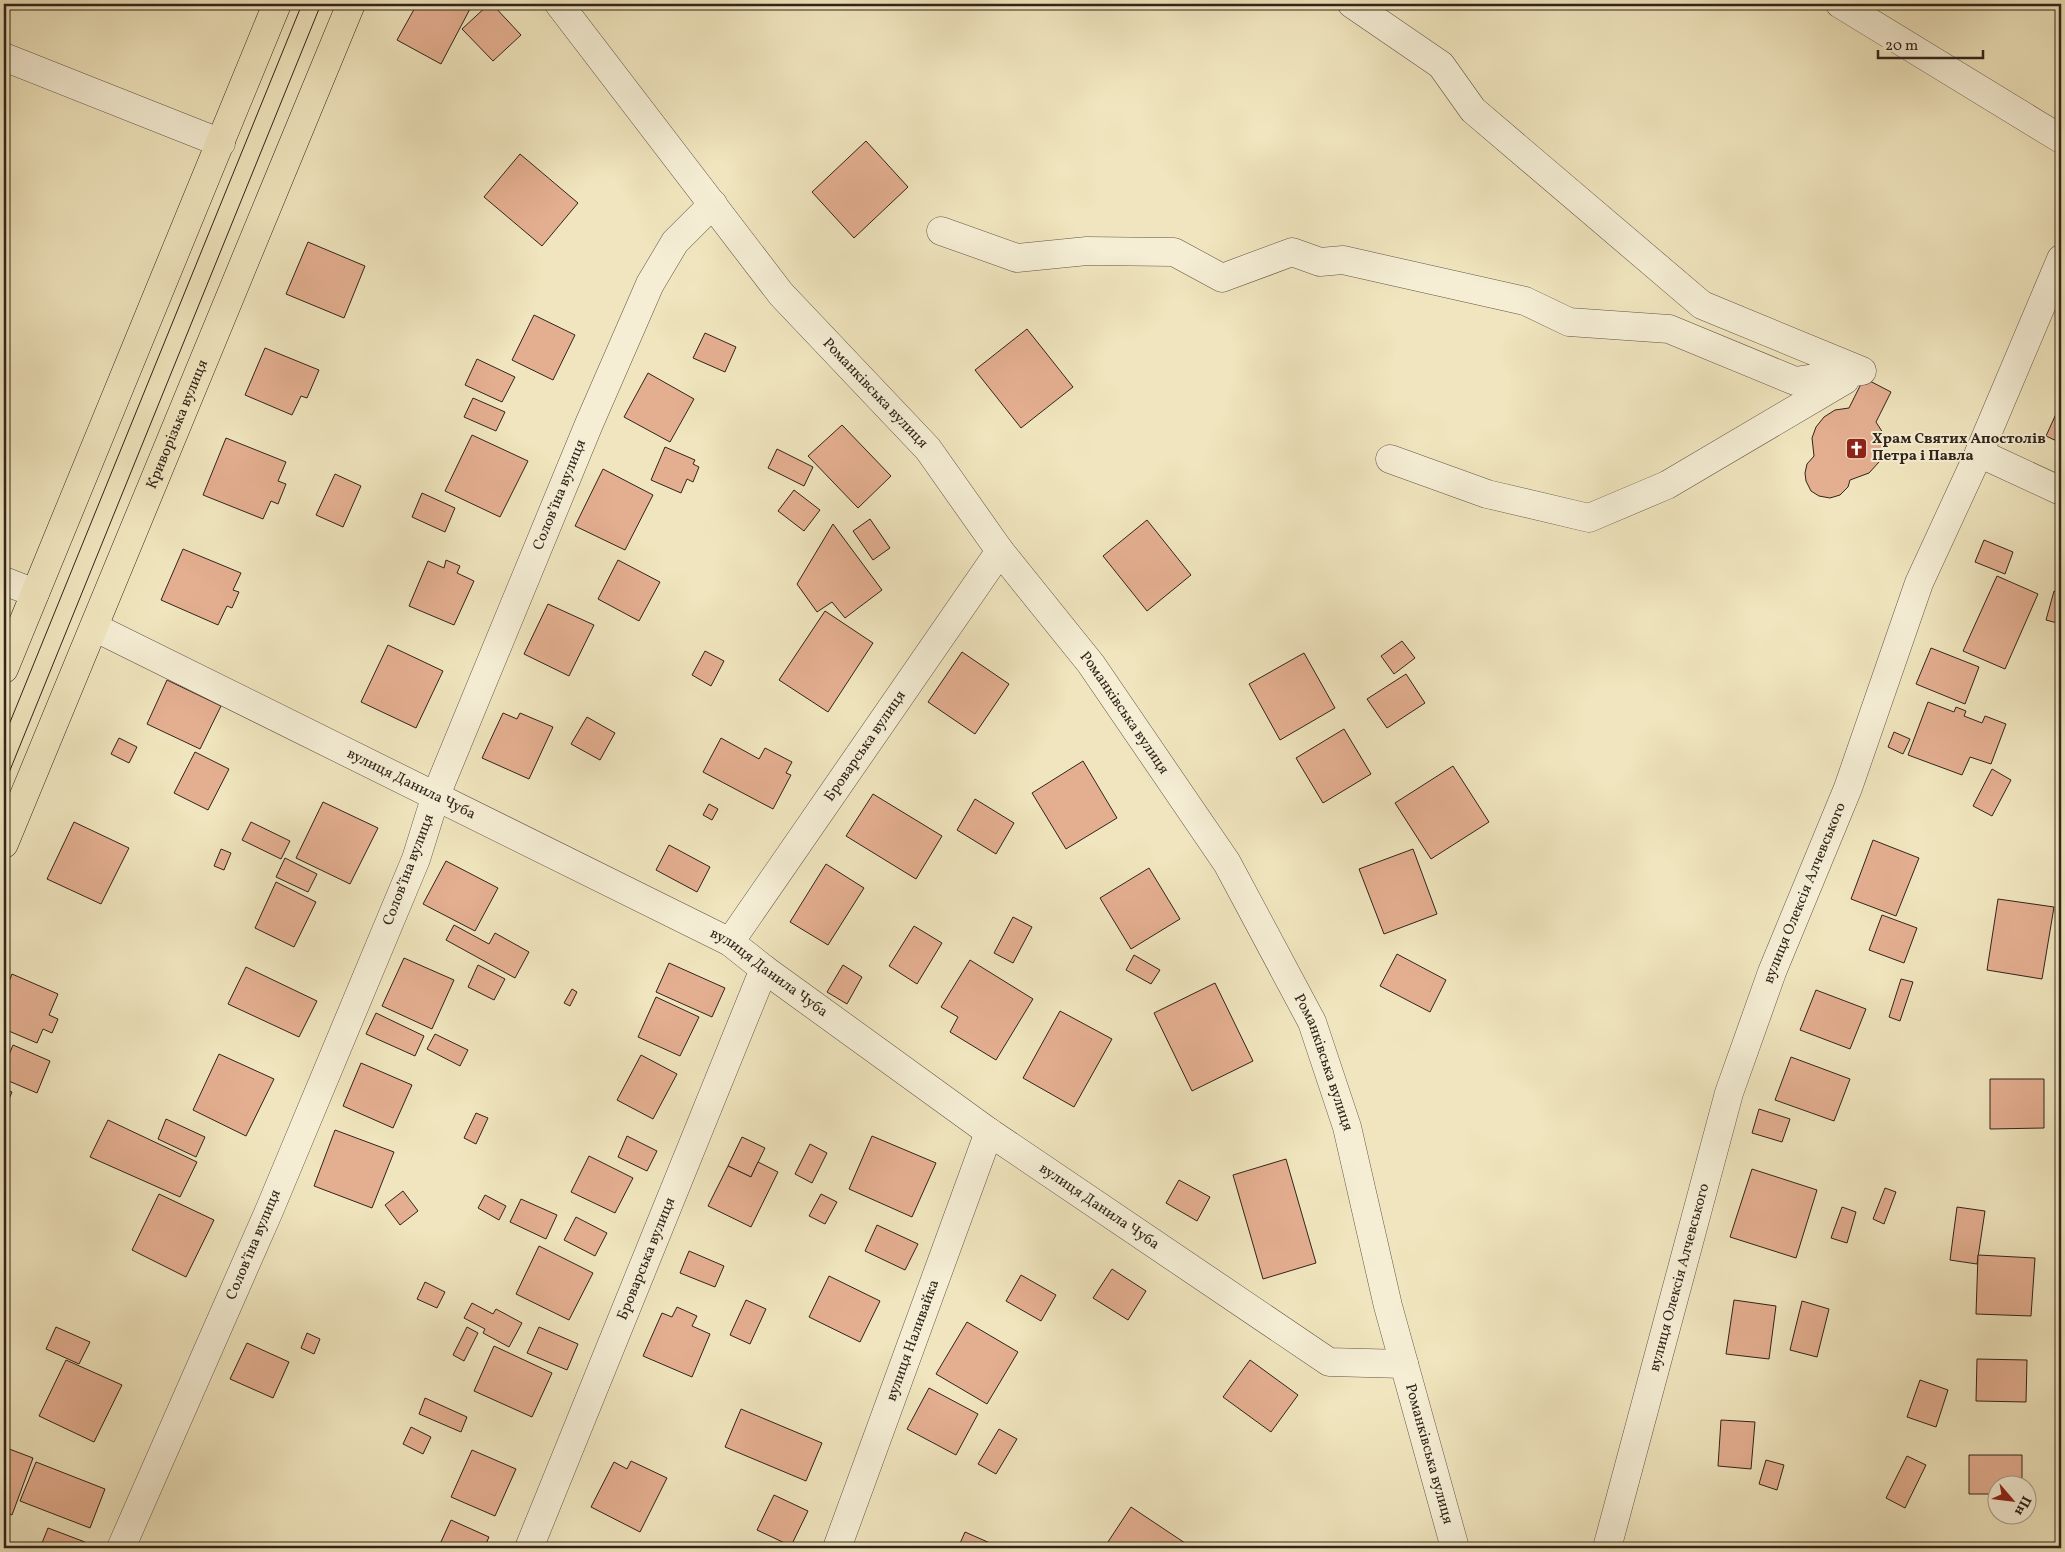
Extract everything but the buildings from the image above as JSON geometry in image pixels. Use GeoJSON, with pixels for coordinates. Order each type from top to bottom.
{"type":"FeatureCollection","features":[{"type":"Feature","properties":{"kind":"main road"},"geometry":{"type":"LineString","coordinates":[[4,669],[277,4]]}},
{"type":"Feature","properties":{"kind":"main road","name":"Криворізька вулиця"},"geometry":{"type":"LineString","coordinates":[[4,844],[351,4]]}},
{"type":"Feature","properties":{"kind":"street","name":"Романківська вулиця"},"geometry":{"type":"LineString","coordinates":[[559,4],[781,294],[928,449],[1000,550],[1091,664],[1227,863],[1312,1022],[1347,1127],[1388,1306],[1455,1548]]}},
{"type":"Feature","properties":{"kind":"street"},"geometry":{"type":"LineString","coordinates":[[1352,4],[1441,65],[1473,110],[1702,305],[1862,371]]}},
{"type":"Feature","properties":{"kind":"street"},"geometry":{"type":"LineString","coordinates":[[1840,4],[2061,139]]}},
{"type":"Feature","properties":{"kind":"street"},"geometry":{"type":"LineString","coordinates":[[4,57],[221,143]]}},
{"type":"Feature","properties":{"kind":"street","name":"Соловʼїна вулиця"},"geometry":{"type":"LineString","coordinates":[[121,1548],[269,1211],[409,877],[436,795],[589,424],[650,284],[675,242],[712,204]]}},
{"type":"Feature","properties":{"kind":"street"},"geometry":{"type":"LineString","coordinates":[[941,231],[1017,258],[1087,251],[1174,252],[1222,278],[1292,252],[1320,262],[1343,260],[1525,301],[1568,322],[1669,329],[1796,381],[1862,371]]}},
{"type":"Feature","properties":{"kind":"street","name":"вулиця Олексія Алчевського"},"geometry":{"type":"LineString","coordinates":[[1607,1548],[1729,1094],[1772,972],[1848,788],[1919,583],[1979,453],[2061,259]]}},
{"type":"Feature","properties":{"kind":"street"},"geometry":{"type":"LineString","coordinates":[[1390,459],[1487,494],[1589,518],[1667,484],[1862,371]]}},
{"type":"Feature","properties":{"kind":"street"},"geometry":{"type":"LineString","coordinates":[[1979,453],[2061,490]]}},
{"type":"Feature","properties":{"kind":"street","name":"Броварська вулиця"},"geometry":{"type":"LineString","coordinates":[[730,942],[1000,550]]}},
{"type":"Feature","properties":{"kind":"street"},"geometry":{"type":"LineString","coordinates":[[4,581],[35,594]]}},
{"type":"Feature","properties":{"kind":"street","name":"вулиця Данила Чуба"},"geometry":{"type":"LineString","coordinates":[[94,627],[730,942],[764,969],[989,1132],[1329,1362],[1404,1364]]}},
{"type":"Feature","properties":{"kind":"street","name":"Броварська вулиця"},"geometry":{"type":"LineString","coordinates":[[529,1548],[764,969]]}},
{"type":"Feature","properties":{"kind":"street","name":"вулиця Наливайка"},"geometry":{"type":"LineString","coordinates":[[837,1548],[989,1132]]}},
{"type":"Feature","properties":{"kind":"tram line"},"geometry":{"type":"LineString","coordinates":[[4,737],[302,4]]}},
{"type":"Feature","properties":{"kind":"tram line"},"geometry":{"type":"LineString","coordinates":[[4,785],[321,4]]}},
{"type":"Feature","properties":{"kind":"place","name":"Храм Святих Апостолів Петра і Павла"},"geometry":{"type":"Point","coordinates":[1856,448]}}]}
